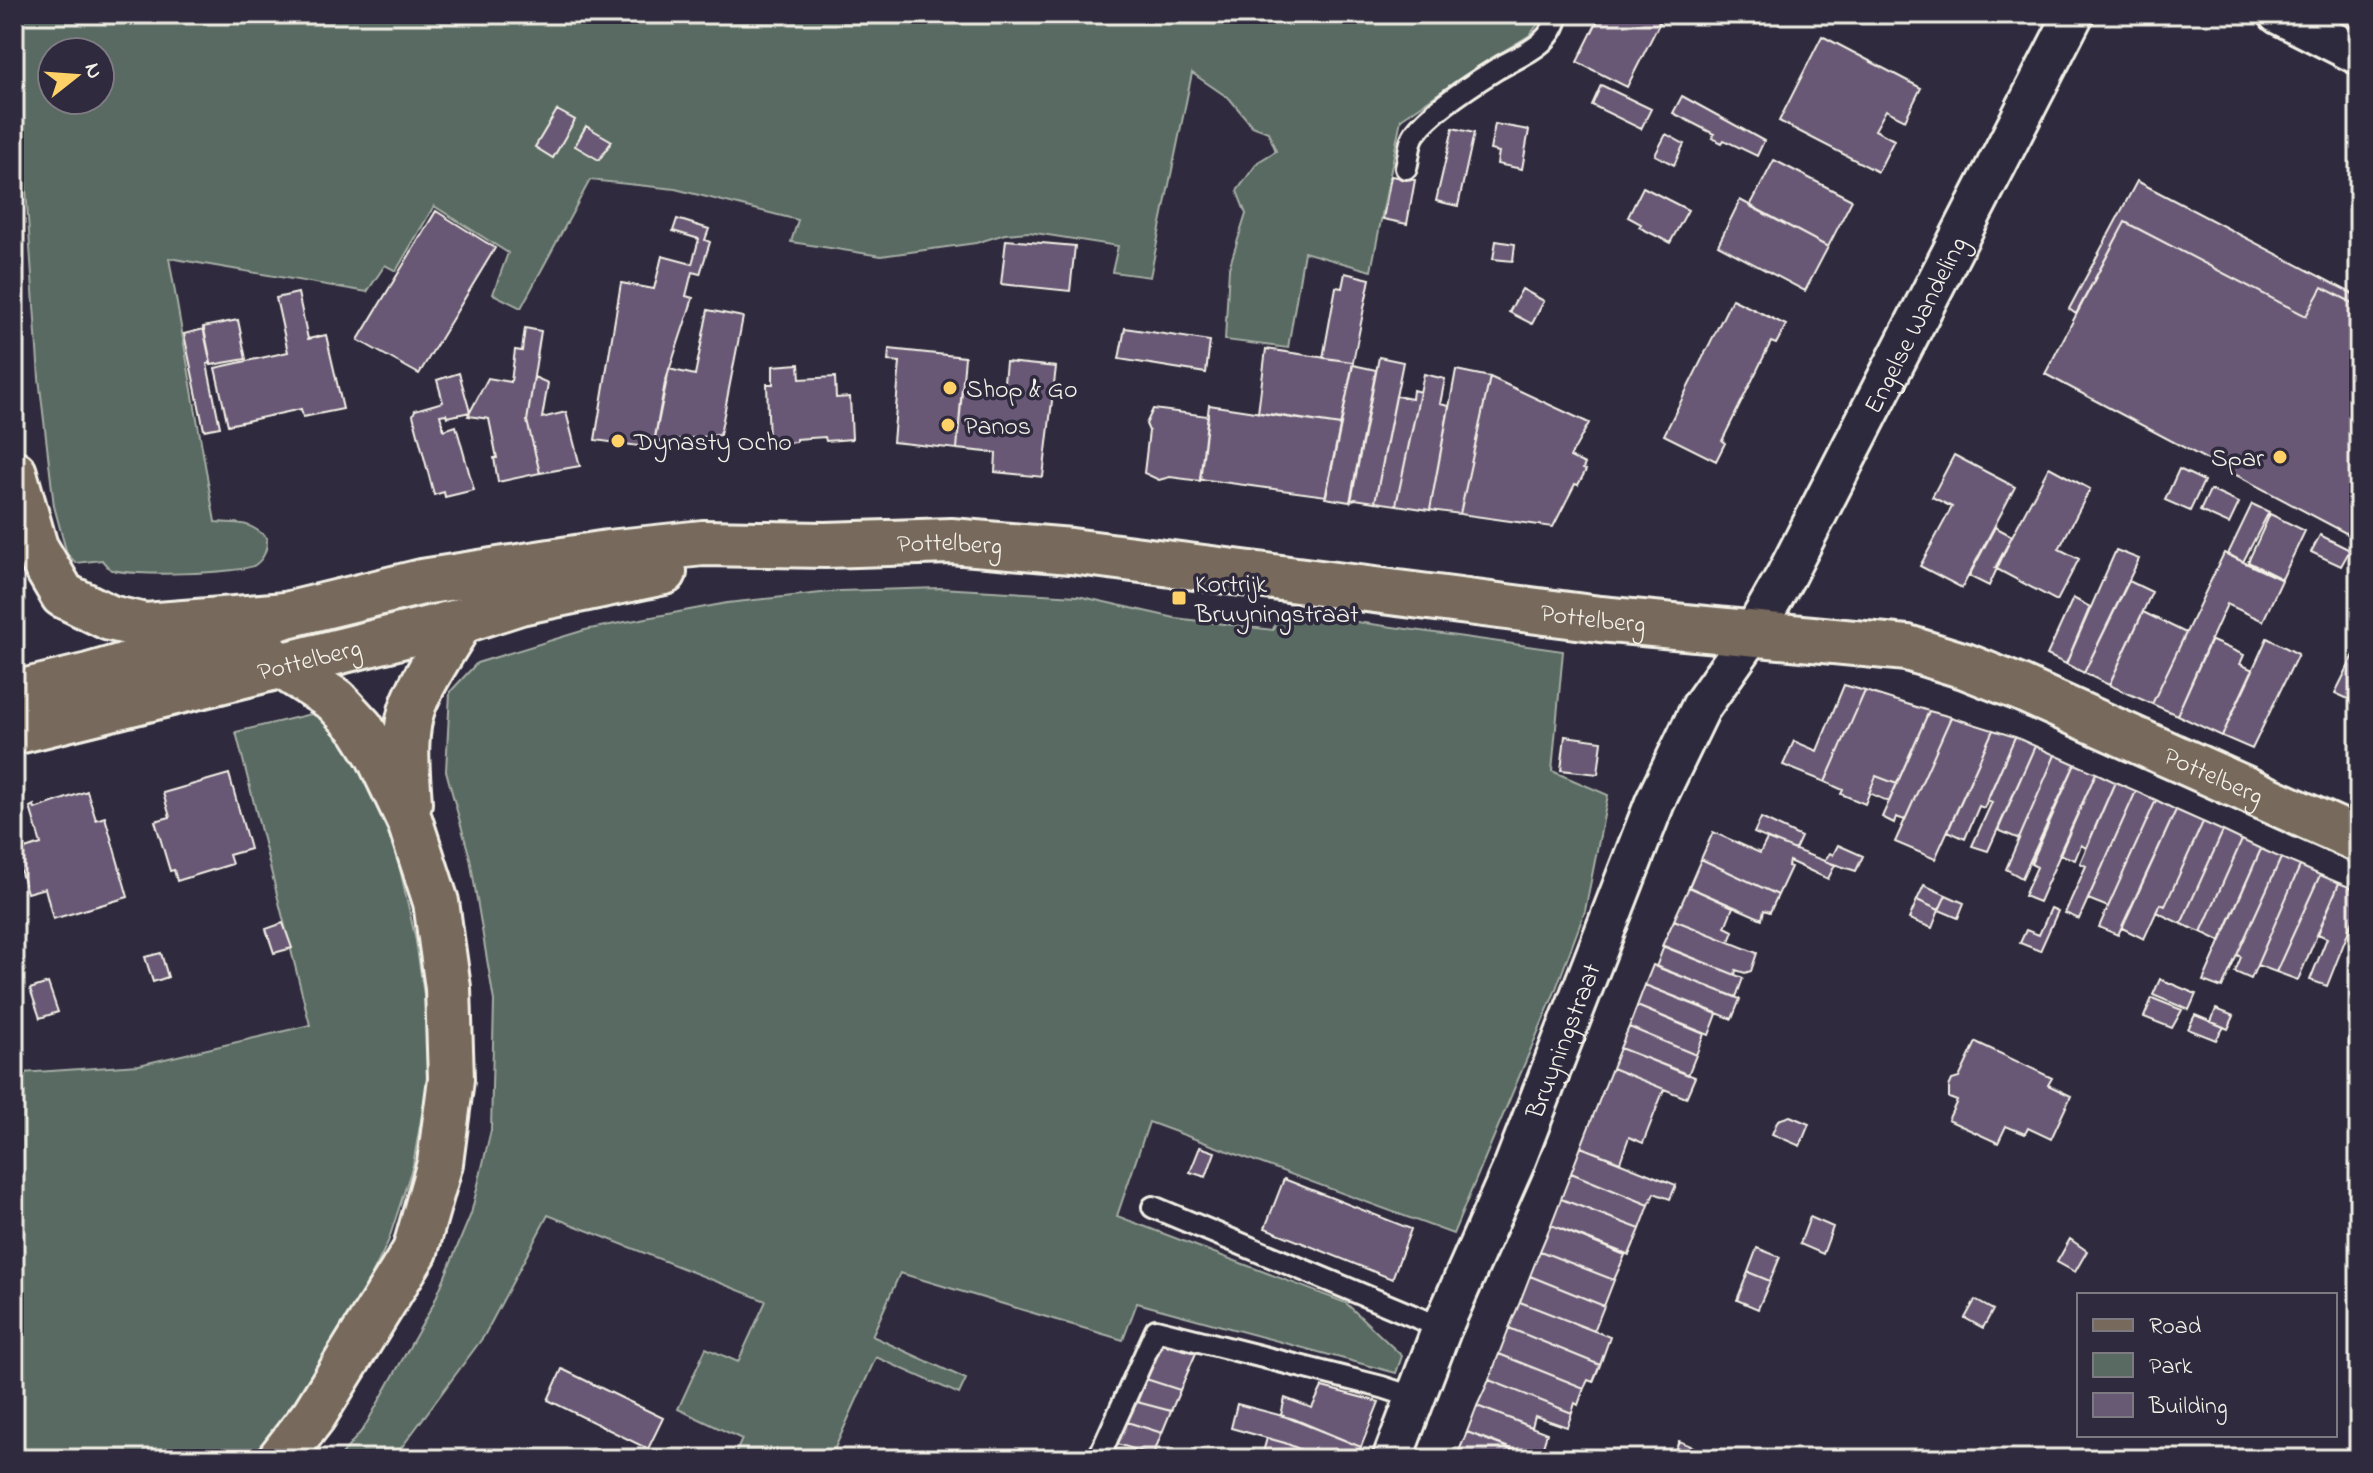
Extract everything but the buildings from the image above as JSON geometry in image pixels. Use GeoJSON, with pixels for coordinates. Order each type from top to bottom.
{"type":"FeatureCollection","features":[{"type":"Feature","properties":{"kind":"main road"},"geometry":{"type":"LineString","coordinates":[[14,473],[35,547],[63,595],[110,618],[145,626],[286,615]]}},
{"type":"Feature","properties":{"kind":"main road","name":"Pottelberg"},"geometry":{"type":"LineString","coordinates":[[14,694],[89,676],[237,633],[286,615],[422,582],[608,553],[703,543],[791,545],[951,541],[1071,551],[1600,619],[1907,648],[2020,688],[2359,840]]}},
{"type":"Feature","properties":{"kind":"main road","name":"Pottelberg"},"geometry":{"type":"LineString","coordinates":[[14,732],[461,621],[520,602],[791,545]]}},
{"type":"Feature","properties":{"kind":"main road"},"geometry":{"type":"LineString","coordinates":[[410,822],[406,762],[413,705],[461,621]]}},
{"type":"Feature","properties":{"kind":"main road"},"geometry":{"type":"LineString","coordinates":[[237,633],[280,665],[324,691],[361,728],[378,755],[410,822],[436,902],[448,988],[451,1079],[440,1163],[415,1251],[314,1415],[280,1459]]}},
{"type":"Feature","properties":{"kind":"street","name":"Engelse Wandeling"},"geometry":{"type":"LineString","coordinates":[[1753,633],[1786,575],[2074,14]]}},
{"type":"Feature","properties":{"kind":"street"},"geometry":{"type":"LineString","coordinates":[[2278,14],[2359,55]]}},
{"type":"Feature","properties":{"kind":"street","name":"Bruyningstraat"},"geometry":{"type":"LineString","coordinates":[[1392,1459],[1442,1328],[1514,1165],[1655,802],[1701,707],[1753,633]]}},
{"type":"Feature","properties":{"kind":"lane"},"geometry":{"type":"LineString","coordinates":[[1406,168],[1414,134],[1434,115],[1496,70],[1536,48],[1556,26],[1558,14]]}},
{"type":"Feature","properties":{"kind":"lane"},"geometry":{"type":"LineString","coordinates":[[1153,1207],[1442,1328]]}},
{"type":"Feature","properties":{"kind":"lane"},"geometry":{"type":"LineString","coordinates":[[1098,1459],[1156,1330],[1416,1398]]}},
{"type":"Feature","properties":{"kind":"green space"},"geometry":{"type":"Polygon","coordinates":[[[14,14],[1545,14],[1530,35],[1401,119],[1371,271],[1304,252],[1288,348],[1225,340],[1229,268],[1246,214],[1237,191],[1258,162],[1276,151],[1268,132],[1252,126],[1230,99],[1192,73],[1150,277],[1112,272],[1118,246],[1029,232],[881,256],[791,242],[798,220],[675,189],[590,180],[521,308],[493,294],[508,253],[434,206],[396,271],[385,265],[367,292],[169,258],[215,522],[237,523],[260,532],[267,538],[266,550],[255,565],[229,571],[137,573],[110,569],[102,560],[76,563],[67,554],[54,506],[39,378],[14,14]]]}},
{"type":"Feature","properties":{"kind":"green space"},"geometry":{"type":"Polygon","coordinates":[[[940,588],[1078,596],[1175,618],[1273,630],[1279,611],[1563,651],[1552,771],[1608,795],[1585,911],[1554,994],[1453,1234],[1149,1122],[1117,1216],[1346,1303],[1402,1356],[1396,1373],[1137,1303],[1123,1340],[900,1273],[872,1336],[966,1379],[959,1394],[876,1357],[830,1459],[733,1459],[742,1439],[678,1409],[706,1348],[738,1362],[766,1301],[548,1215],[484,1336],[393,1459],[338,1459],[364,1428],[433,1305],[471,1214],[491,1130],[494,1001],[470,858],[446,771],[450,692],[477,663],[585,630],[727,603],[840,591],[940,588]]]}},
{"type":"Feature","properties":{"kind":"green space"},"geometry":{"type":"Polygon","coordinates":[[[311,714],[334,715],[342,725],[393,837],[416,941],[429,1029],[428,1080],[413,1165],[388,1242],[358,1304],[314,1376],[251,1459],[14,1459],[14,1072],[139,1065],[310,1025],[236,732],[311,714]]]}},
{"type":"Feature","properties":{"kind":"place","name":"Shop & Go"},"geometry":{"type":"Point","coordinates":[950,388]}},
{"type":"Feature","properties":{"kind":"place","name":"Panos"},"geometry":{"type":"Point","coordinates":[948,425]}},
{"type":"Feature","properties":{"kind":"place","name":"Dynasty Ocho"},"geometry":{"type":"Point","coordinates":[618,441]}},
{"type":"Feature","properties":{"kind":"place","name":"Spar"},"geometry":{"type":"Point","coordinates":[2280,457]}},
{"type":"Feature","properties":{"kind":"place","name":"Kortrijk Bruyningstraat"},"geometry":{"type":"Point","coordinates":[1179,598]}}]}
